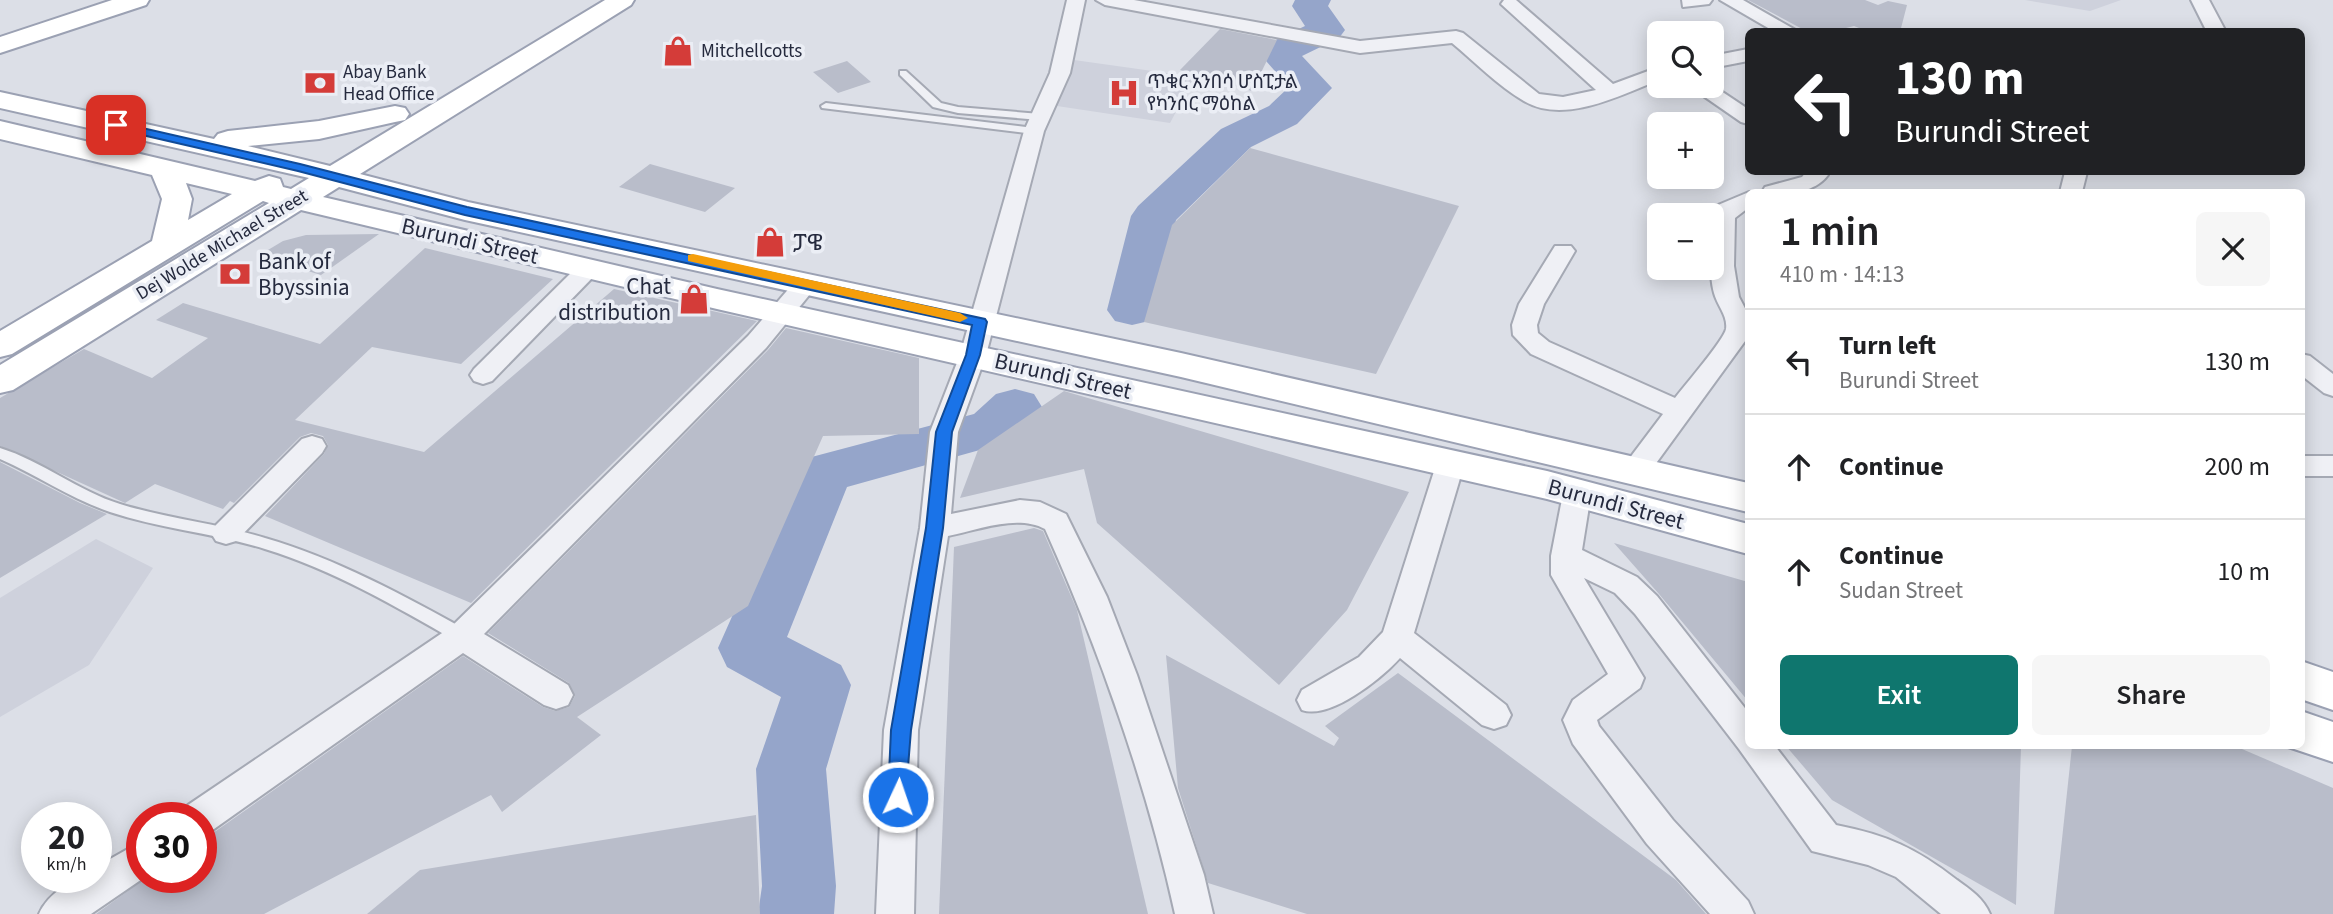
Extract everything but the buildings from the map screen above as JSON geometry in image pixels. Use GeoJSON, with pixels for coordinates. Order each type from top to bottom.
{"type":"FeatureCollection","features":[{"type":"Feature","properties":{"kind":"main road"},"geometry":{"type":"LineString","coordinates":[[1,43],[111,0]]}},
{"type":"Feature","properties":{"kind":"main road"},"geometry":{"type":"LineString","coordinates":[[1,43],[137,0]]}},
{"type":"Feature","properties":{"kind":"main road","name":"Dej Wolde Michael Street"},"geometry":{"type":"LineString","coordinates":[[0,346],[258,191],[588,0]]}},
{"type":"Feature","properties":{"kind":"main road","name":"Dej Wolde Michael Street"},"geometry":{"type":"LineString","coordinates":[[0,381],[622,0]]}},
{"type":"Feature","properties":{"kind":"main road","name":"Burundi Street"},"geometry":{"type":"LineString","coordinates":[[0,100],[300,167],[475,213],[807,283],[976,338],[1350,423],[1636,470],[1745,497]]}},
{"type":"Feature","properties":{"kind":"main road"},"geometry":{"type":"LineString","coordinates":[[196,143],[319,130],[395,114]]}},
{"type":"Feature","properties":{"kind":"main road","name":"Burundi Street"},"geometry":{"type":"LineString","coordinates":[[0,130],[781,313],[976,338]]}},
{"type":"Feature","properties":{"kind":"main road"},"geometry":{"type":"LineString","coordinates":[[129,161],[164,136]]}},
{"type":"Feature","properties":{"kind":"main road"},"geometry":{"type":"LineString","coordinates":[[165,169],[177,199],[167,245]]}},
{"type":"Feature","properties":{"kind":"main road","name":"Burundi Street"},"geometry":{"type":"LineString","coordinates":[[1350,423],[1450,465],[1577,494],[1745,538]]}},
{"type":"Feature","properties":{"kind":"main road"},"geometry":{"type":"LineString","coordinates":[[2305,681],[2333,691]]}},
{"type":"Feature","properties":{"kind":"main road"},"geometry":{"type":"LineString","coordinates":[[2305,732],[2333,742]]}},
{"type":"Feature","properties":{"kind":"street"},"geometry":{"type":"LineString","coordinates":[[895,914],[901,730],[935,528],[944,447],[1037,124],[1060,73],[1076,0]]}},
{"type":"Feature","properties":{"kind":"street"},"geometry":{"type":"LineString","coordinates":[[1105,0],[1335,44],[1373,48],[1456,37],[1532,98],[1543,102],[1572,102],[1647,78]]}},
{"type":"Feature","properties":{"kind":"street"},"geometry":{"type":"LineString","coordinates":[[1729,0],[1782,28]]}},
{"type":"Feature","properties":{"kind":"street"},"geometry":{"type":"LineString","coordinates":[[2200,0],[2215,28]]}},
{"type":"Feature","properties":{"kind":"street"},"geometry":{"type":"LineString","coordinates":[[1510,4],[1610,92]]}},
{"type":"Feature","properties":{"kind":"street"},"geometry":{"type":"LineString","coordinates":[[1724,60],[1745,56]]}},
{"type":"Feature","properties":{"kind":"street"},"geometry":{"type":"LineString","coordinates":[[1717,98],[1745,116]]}},
{"type":"Feature","properties":{"kind":"street"},"geometry":{"type":"LineString","coordinates":[[1784,189],[1810,182],[1817,175]]}},
{"type":"Feature","properties":{"kind":"street"},"geometry":{"type":"LineString","coordinates":[[1636,470],[1738,333],[1738,314],[1727,296],[1720,228],[1726,210],[1745,200]]}},
{"type":"Feature","properties":{"kind":"street"},"geometry":{"type":"LineString","coordinates":[[1563,251],[1527,312],[1523,324],[1525,333],[1540,348],[1681,411]]}},
{"type":"Feature","properties":{"kind":"street"},"geometry":{"type":"LineString","coordinates":[[483,375],[588,269]]}},
{"type":"Feature","properties":{"kind":"street"},"geometry":{"type":"LineString","coordinates":[[217,806],[461,636],[757,342],[807,283]]}},
{"type":"Feature","properties":{"kind":"street"},"geometry":{"type":"LineString","coordinates":[[2305,365],[2333,387]]}},
{"type":"Feature","properties":{"kind":"street"},"geometry":{"type":"LineString","coordinates":[[226,533],[312,446]]}},
{"type":"Feature","properties":{"kind":"street"},"geometry":{"type":"LineString","coordinates":[[1314,700],[1373,666],[1386,654],[1397,637],[1450,465]]}},
{"type":"Feature","properties":{"kind":"street"},"geometry":{"type":"LineString","coordinates":[[2305,466],[2333,466]]}},
{"type":"Feature","properties":{"kind":"street"},"geometry":{"type":"LineString","coordinates":[[1577,494],[1566,556],[1570,586],[1628,678],[1585,710],[1580,720],[1585,734],[1660,832],[1735,914]]}},
{"type":"Feature","properties":{"kind":"street"},"geometry":{"type":"LineString","coordinates":[[935,528],[1020,510],[1040,513],[1056,522],[1091,597],[1121,675],[1185,875],[1194,914]]}},
{"type":"Feature","properties":{"kind":"street"},"geometry":{"type":"LineString","coordinates":[[1566,556],[1626,585],[1646,605],[1745,733]]}},
{"type":"Feature","properties":{"kind":"street"},"geometry":{"type":"LineString","coordinates":[[461,636],[556,695]]}},
{"type":"Feature","properties":{"kind":"street"},"geometry":{"type":"LineString","coordinates":[[1397,637],[1494,715]]}},
{"type":"Feature","properties":{"kind":"street"},"geometry":{"type":"LineString","coordinates":[[1757,749],[1825,839],[1871,849],[1909,865],[1971,914]]}},
{"type":"Feature","properties":{"kind":"street"},"geometry":{"type":"LineString","coordinates":[[58,914],[126,869]]}},
{"type":"Feature","properties":{"kind":"lane"},"geometry":{"type":"LineString","coordinates":[[903,74],[937,104],[1037,124]]}},
{"type":"Feature","properties":{"kind":"lane"},"geometry":{"type":"LineString","coordinates":[[826,106],[1037,124]]}},
{"type":"Feature","properties":{"kind":"lane"},"geometry":{"type":"LineString","coordinates":[[0,453],[47,473],[74,492],[115,508],[226,533],[307,556],[367,582],[461,636]]}},
{"type":"Feature","properties":{"kind":"shaded area"},"geometry":{"type":"Polygon","coordinates":[[[2025,0],[2121,0],[2090,11],[2025,0]]]}},
{"type":"Feature","properties":{"kind":"shaded area","name":"ጥቁር አንበሳ ሆስፒታል የካንሰር ማዕከል"},"geometry":{"type":"Polygon","coordinates":[[[1074,60],[1181,75],[1193,80],[1170,123],[1057,106],[1074,60]]]}},
{"type":"Feature","properties":{"kind":"shaded area"},"geometry":{"type":"Polygon","coordinates":[[[96,539],[153,568],[89,665],[0,717],[0,598],[96,539]]]}},
{"type":"Feature","properties":{"kind":"waterway"},"geometry":{"type":"LineString","coordinates":[[1132,310],[1154,216],[1236,138],[1283,115],[1312,88],[1278,53],[1326,30],[1310,6],[1313,0]]}},
{"type":"Feature","properties":{"kind":"waterway"},"geometry":{"type":"LineString","coordinates":[[796,914],[799,886],[791,769],[818,685],[750,648],[824,473],[993,428],[1015,407]]}},
{"type":"Feature","properties":{"kind":"slow traffic"},"geometry":{"type":"LineString","coordinates":[[693,258],[960,318]]}},
{"type":"Feature","properties":{"kind":"place","name":"Mitchellcotts"},"geometry":{"type":"Point","coordinates":[678,51]}},
{"type":"Feature","properties":{"kind":"place","name":"Abay Bank Head Office"},"geometry":{"type":"Point","coordinates":[320,83]}},
{"type":"Feature","properties":{"kind":"place","name":"ጥቁር አንበሳ ሆስፒታል የካንሰር ማዕከል"},"geometry":{"type":"Point","coordinates":[1124,93]}},
{"type":"Feature","properties":{"kind":"place","name":"ፓዌ"},"geometry":{"type":"Point","coordinates":[770,242]}},
{"type":"Feature","properties":{"kind":"place","name":"Bank of Bbyssinia"},"geometry":{"type":"Point","coordinates":[235,274]}},
{"type":"Feature","properties":{"kind":"place","name":"Chat distribution"},"geometry":{"type":"Point","coordinates":[694,299]}},
{"type":"Feature","properties":{"kind":"route"},"geometry":{"type":"LineString","coordinates":[[116,125],[300,167],[465,211],[622,242],[980,322],[973,355],[944,432],[935,528],[901,730],[898,797]]}}]}
